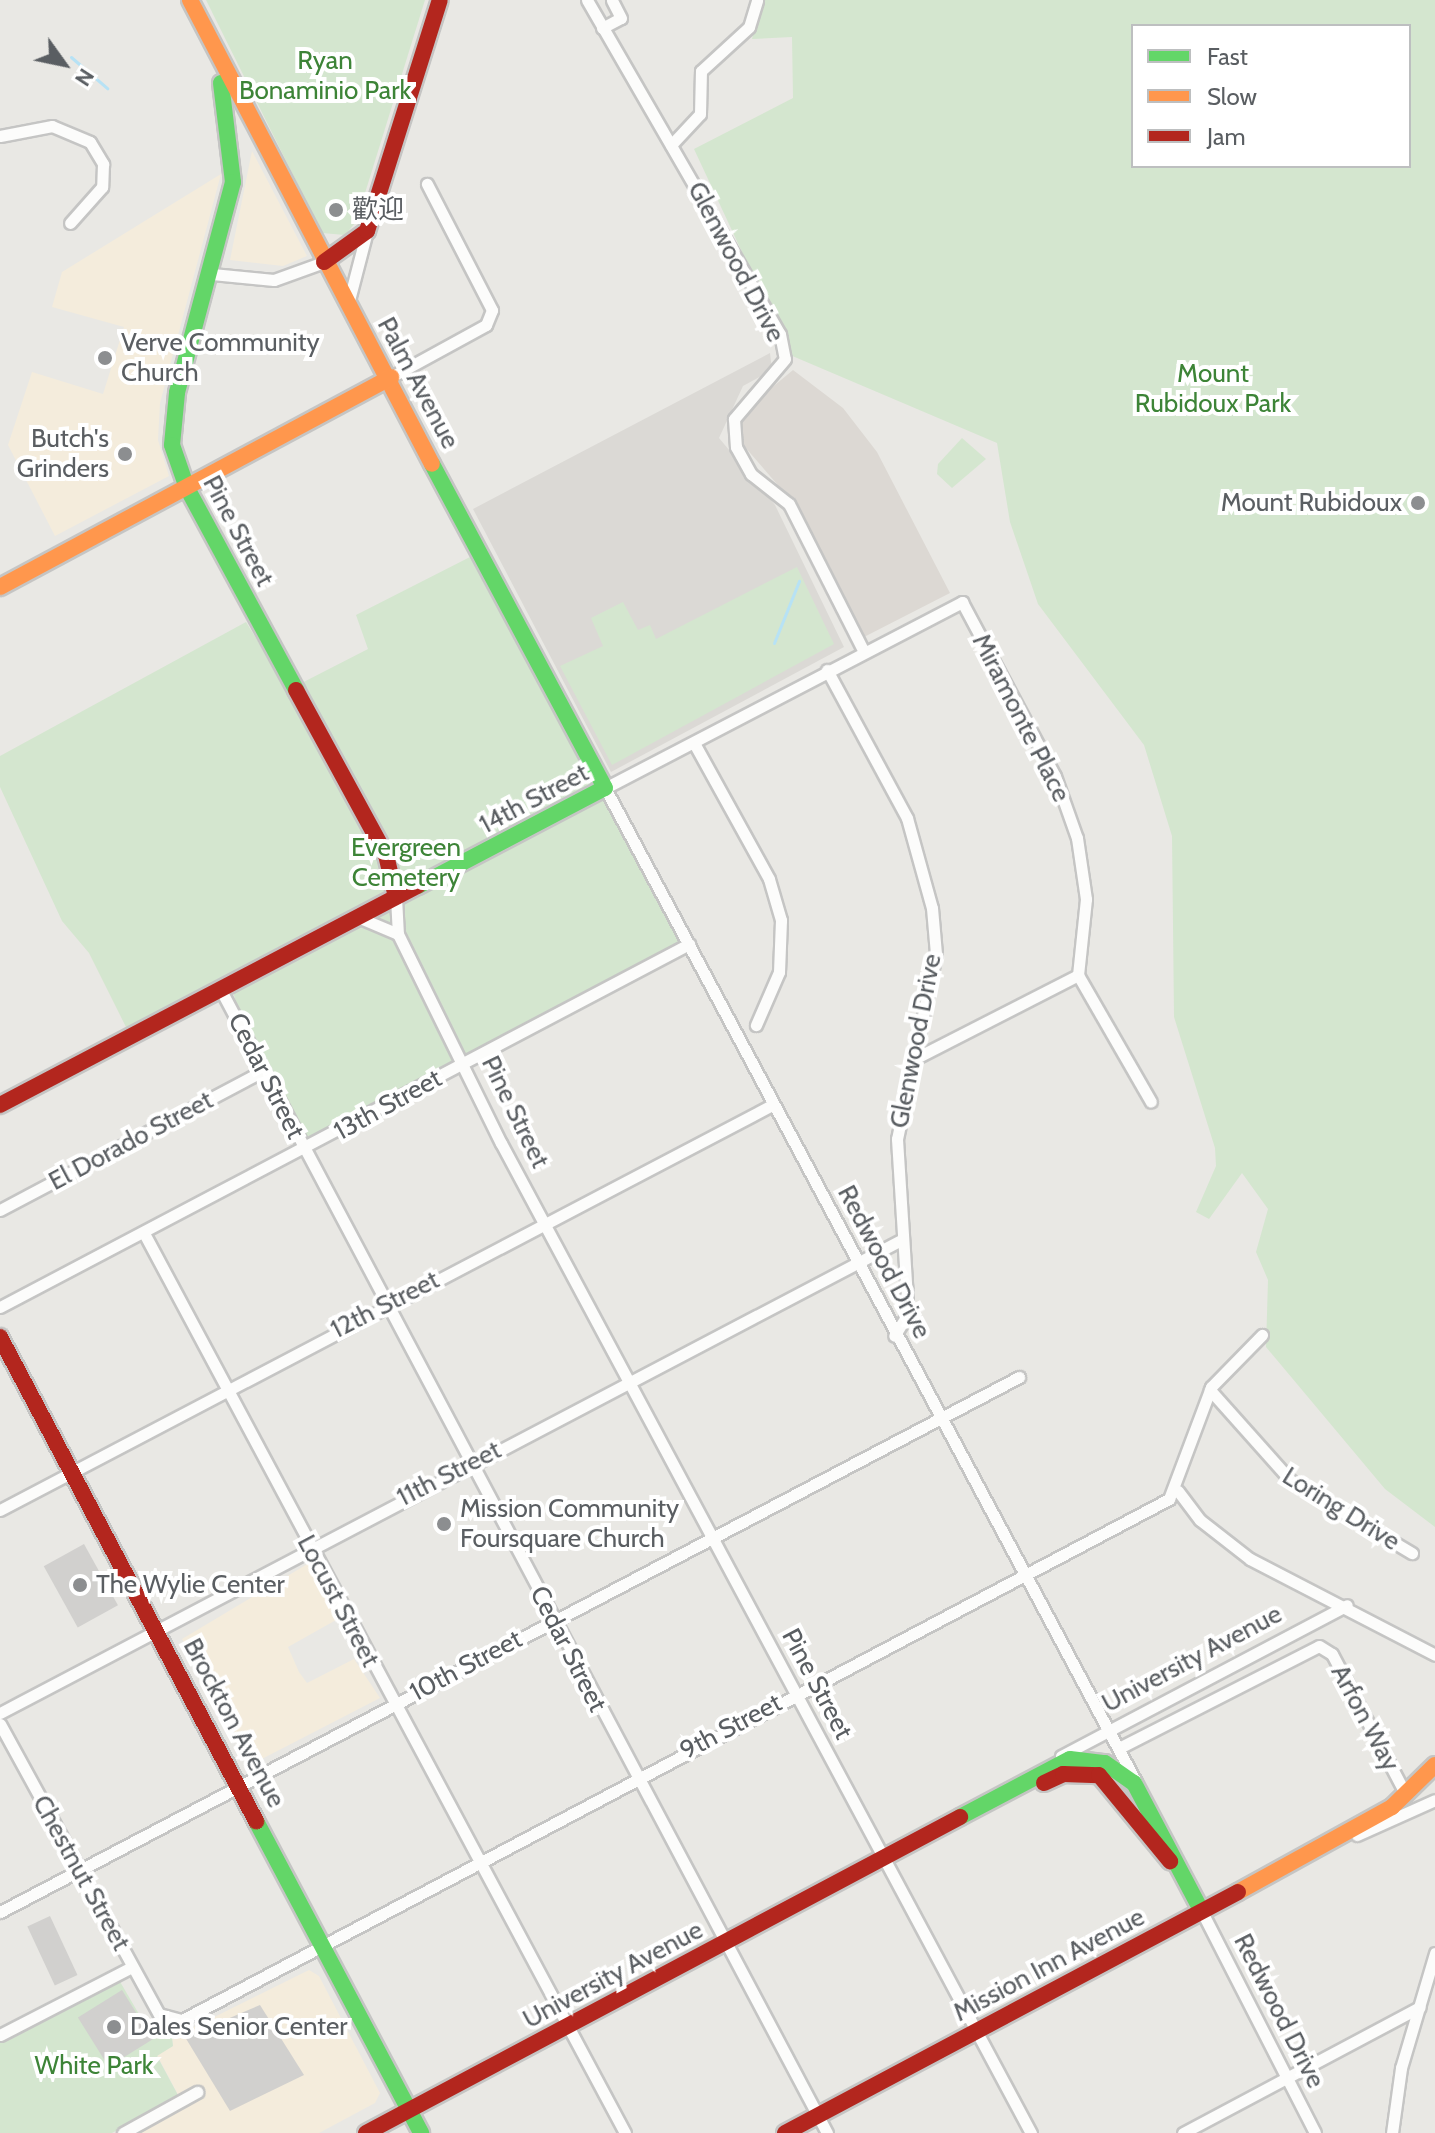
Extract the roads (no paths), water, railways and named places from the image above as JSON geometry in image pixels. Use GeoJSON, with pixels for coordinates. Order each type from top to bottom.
{"type":"FeatureCollection","features":[{"type":"Feature","properties":{"kind":"street","name":"Palm Avenue"},"geometry":{"type":"LineString","coordinates":[[190,0],[218,65],[324,262],[391,377],[476,554],[605,788]]}},
{"type":"Feature","properties":{"kind":"street"},"geometry":{"type":"LineString","coordinates":[[348,304],[367,231],[440,0]]}},
{"type":"Feature","properties":{"kind":"street"},"geometry":{"type":"LineString","coordinates":[[587,0],[671,145],[700,114],[701,71],[749,27],[757,0]]}},
{"type":"Feature","properties":{"kind":"street"},"geometry":{"type":"LineString","coordinates":[[602,28],[621,18],[612,0]]}},
{"type":"Feature","properties":{"kind":"street","name":"Pine Street"},"geometry":{"type":"LineString","coordinates":[[218,65],[235,160],[212,274],[173,419],[172,445],[187,488],[386,855],[396,897],[398,934],[543,1223],[1031,2133]]}},
{"type":"Feature","properties":{"kind":"street"},"geometry":{"type":"LineString","coordinates":[[0,136],[52,126],[90,142],[103,164],[102,187],[70,223]]}},
{"type":"Feature","properties":{"kind":"street","name":"Glenwood Drive"},"geometry":{"type":"LineString","coordinates":[[671,145],[780,334],[785,359],[734,419],[736,447],[751,474],[789,504],[863,650]]}},
{"type":"Feature","properties":{"kind":"street"},"geometry":{"type":"LineString","coordinates":[[0,587],[486,325],[492,310],[427,184]]}},
{"type":"Feature","properties":{"kind":"street"},"geometry":{"type":"LineString","coordinates":[[212,274],[274,280],[324,262],[367,231]]}},
{"type":"Feature","properties":{"kind":"street","name":"14th Street"},"geometry":{"type":"LineString","coordinates":[[0,1105],[223,994],[396,897],[694,743],[863,650],[962,602]]}},
{"type":"Feature","properties":{"kind":"street","name":"Miramonte Place"},"geometry":{"type":"LineString","coordinates":[[962,602],[1055,776],[1077,838],[1086,899],[1078,975]]}},
{"type":"Feature","properties":{"kind":"street","name":"Glenwood Drive"},"geometry":{"type":"LineString","coordinates":[[827,670],[907,818],[923,866],[936,954],[897,1139],[906,1317],[894,1336]]}},
{"type":"Feature","properties":{"kind":"street"},"geometry":{"type":"LineString","coordinates":[[694,743],[769,879],[781,920],[779,972],[756,1025]]}},
{"type":"Feature","properties":{"kind":"street","name":"Redwood Drive"},"geometry":{"type":"LineString","coordinates":[[605,788],[1104,1732],[1199,1893],[1201,1910]]}},
{"type":"Feature","properties":{"kind":"street"},"geometry":{"type":"LineString","coordinates":[[359,918],[398,934]]}},
{"type":"Feature","properties":{"kind":"street","name":"13th Street"},"geometry":{"type":"LineString","coordinates":[[0,1307],[145,1235],[689,944]]}},
{"type":"Feature","properties":{"kind":"street"},"geometry":{"type":"LineString","coordinates":[[916,1058],[1078,975],[1151,1102]]}},
{"type":"Feature","properties":{"kind":"street","name":"Cedar Street"},"geometry":{"type":"LineString","coordinates":[[223,994],[304,1151],[473,1462],[635,1778],[727,1941],[827,2133]]}},
{"type":"Feature","properties":{"kind":"street","name":"El Dorado Street"},"geometry":{"type":"LineString","coordinates":[[0,1210],[263,1071]]}},
{"type":"Feature","properties":{"kind":"street","name":"12th Street"},"geometry":{"type":"LineString","coordinates":[[0,1510],[225,1387],[772,1105]]}},
{"type":"Feature","properties":{"kind":"street","name":"Locust Street"},"geometry":{"type":"LineString","coordinates":[[145,1235],[625,2133]]}},
{"type":"Feature","properties":{"kind":"street","name":"11th Street"},"geometry":{"type":"LineString","coordinates":[[0,1713],[309,1546],[857,1260],[901,1240]]}},
{"type":"Feature","properties":{"kind":"street"},"geometry":{"type":"LineString","coordinates":[[1262,1335],[1210,1390],[1178,1491],[1250,1559],[1347,1605],[1435,1655]]}},
{"type":"Feature","properties":{"kind":"street","name":"Brockton Avenue"},"geometry":{"type":"LineString","coordinates":[[0,1337],[326,1946],[421,2133]]}},
{"type":"Feature","properties":{"kind":"street","name":"10th Street"},"geometry":{"type":"LineString","coordinates":[[0,1912],[242,1788],[393,1704],[1019,1377]]}},
{"type":"Feature","properties":{"kind":"street","name":"Loring Drive"},"geometry":{"type":"LineString","coordinates":[[1210,1390],[1291,1481],[1412,1553]]}},
{"type":"Feature","properties":{"kind":"street","name":"9th Street"},"geometry":{"type":"LineString","coordinates":[[165,2020],[193,2016],[1178,1491]]}},
{"type":"Feature","properties":{"kind":"street","name":"University Avenue"},"geometry":{"type":"LineString","coordinates":[[366,2133],[883,1859],[1104,1732],[1347,1605]]}},
{"type":"Feature","properties":{"kind":"street","name":"University Avenue"},"geometry":{"type":"LineString","coordinates":[[1020,1782],[1070,1759],[1120,1757],[1319,1646]]}},
{"type":"Feature","properties":{"kind":"street","name":"Arfon Way"},"geometry":{"type":"LineString","coordinates":[[1319,1646],[1332,1654],[1406,1795]]}},
{"type":"Feature","properties":{"kind":"street","name":"Chestnut Street"},"geometry":{"type":"LineString","coordinates":[[0,1724],[78,1871],[165,2020]]}},
{"type":"Feature","properties":{"kind":"street"},"geometry":{"type":"LineString","coordinates":[[1099,1775],[1120,1757]]}},
{"type":"Feature","properties":{"kind":"street","name":"Mission Inn Avenue"},"geometry":{"type":"LineString","coordinates":[[785,2133],[1337,1840],[1406,1795],[1435,1765]]}},
{"type":"Feature","properties":{"kind":"street","name":"University Avenue"},"geometry":{"type":"LineString","coordinates":[[883,1859],[900,1858],[1063,1774],[1099,1775]]}},
{"type":"Feature","properties":{"kind":"street","name":"Redwood Drive"},"geometry":{"type":"LineString","coordinates":[[1099,1775],[1141,1819],[1201,1910],[1315,2133]]}},
{"type":"Feature","properties":{"kind":"street","name":"Mission Inn Avenue"},"geometry":{"type":"LineString","coordinates":[[1337,1840],[1391,1825],[1435,1800]]}},
{"type":"Feature","properties":{"kind":"street"},"geometry":{"type":"LineString","coordinates":[[1392,2133],[1435,1953]]}},
{"type":"Feature","properties":{"kind":"street"},"geometry":{"type":"LineString","coordinates":[[0,2035],[132,1967]]}},
{"type":"Feature","properties":{"kind":"street"},"geometry":{"type":"LineString","coordinates":[[1183,2133],[1420,2007]]}},
{"type":"Feature","properties":{"kind":"street"},"geometry":{"type":"LineString","coordinates":[[123,2133],[197,2092]]}},
{"type":"Feature","properties":{"kind":"waterway"},"geometry":{"type":"LineString","coordinates":[[71,57],[107,88]]}},
{"type":"Feature","properties":{"kind":"waterway"},"geometry":{"type":"LineString","coordinates":[[774,643],[799,581]]}},
{"type":"Feature","properties":{"kind":"place","name":"歡迎"},"geometry":{"type":"Point","coordinates":[336,210]}},
{"type":"Feature","properties":{"kind":"place","name":"Verve Community Church"},"geometry":{"type":"Point","coordinates":[105,358]}},
{"type":"Feature","properties":{"kind":"place","name":"Butch's Grinders"},"geometry":{"type":"Point","coordinates":[125,454]}},
{"type":"Feature","properties":{"kind":"place","name":"Mount Rubidoux"},"geometry":{"type":"Point","coordinates":[1418,503]}},
{"type":"Feature","properties":{"kind":"place","name":"Mission Community Foursquare Church"},"geometry":{"type":"Point","coordinates":[444,1524]}},
{"type":"Feature","properties":{"kind":"place","name":"The Wylie Center"},"geometry":{"type":"Point","coordinates":[80,1585]}},
{"type":"Feature","properties":{"kind":"place","name":"Dales Senior Center"},"geometry":{"type":"Point","coordinates":[114,2027]}},
{"type":"Feature","properties":{"kind":"park label","name":"Ryan Bonaminio Park"},"geometry":{"type":"Point","coordinates":[325,76]}},
{"type":"Feature","properties":{"kind":"park label","name":"Mount Rubidoux Park"},"geometry":{"type":"Point","coordinates":[1213,389]}},
{"type":"Feature","properties":{"kind":"park label","name":"Evergreen Cemetery"},"geometry":{"type":"Point","coordinates":[406,863]}},
{"type":"Feature","properties":{"kind":"park label","name":"White Park"},"geometry":{"type":"Point","coordinates":[94,2066]}}]}
